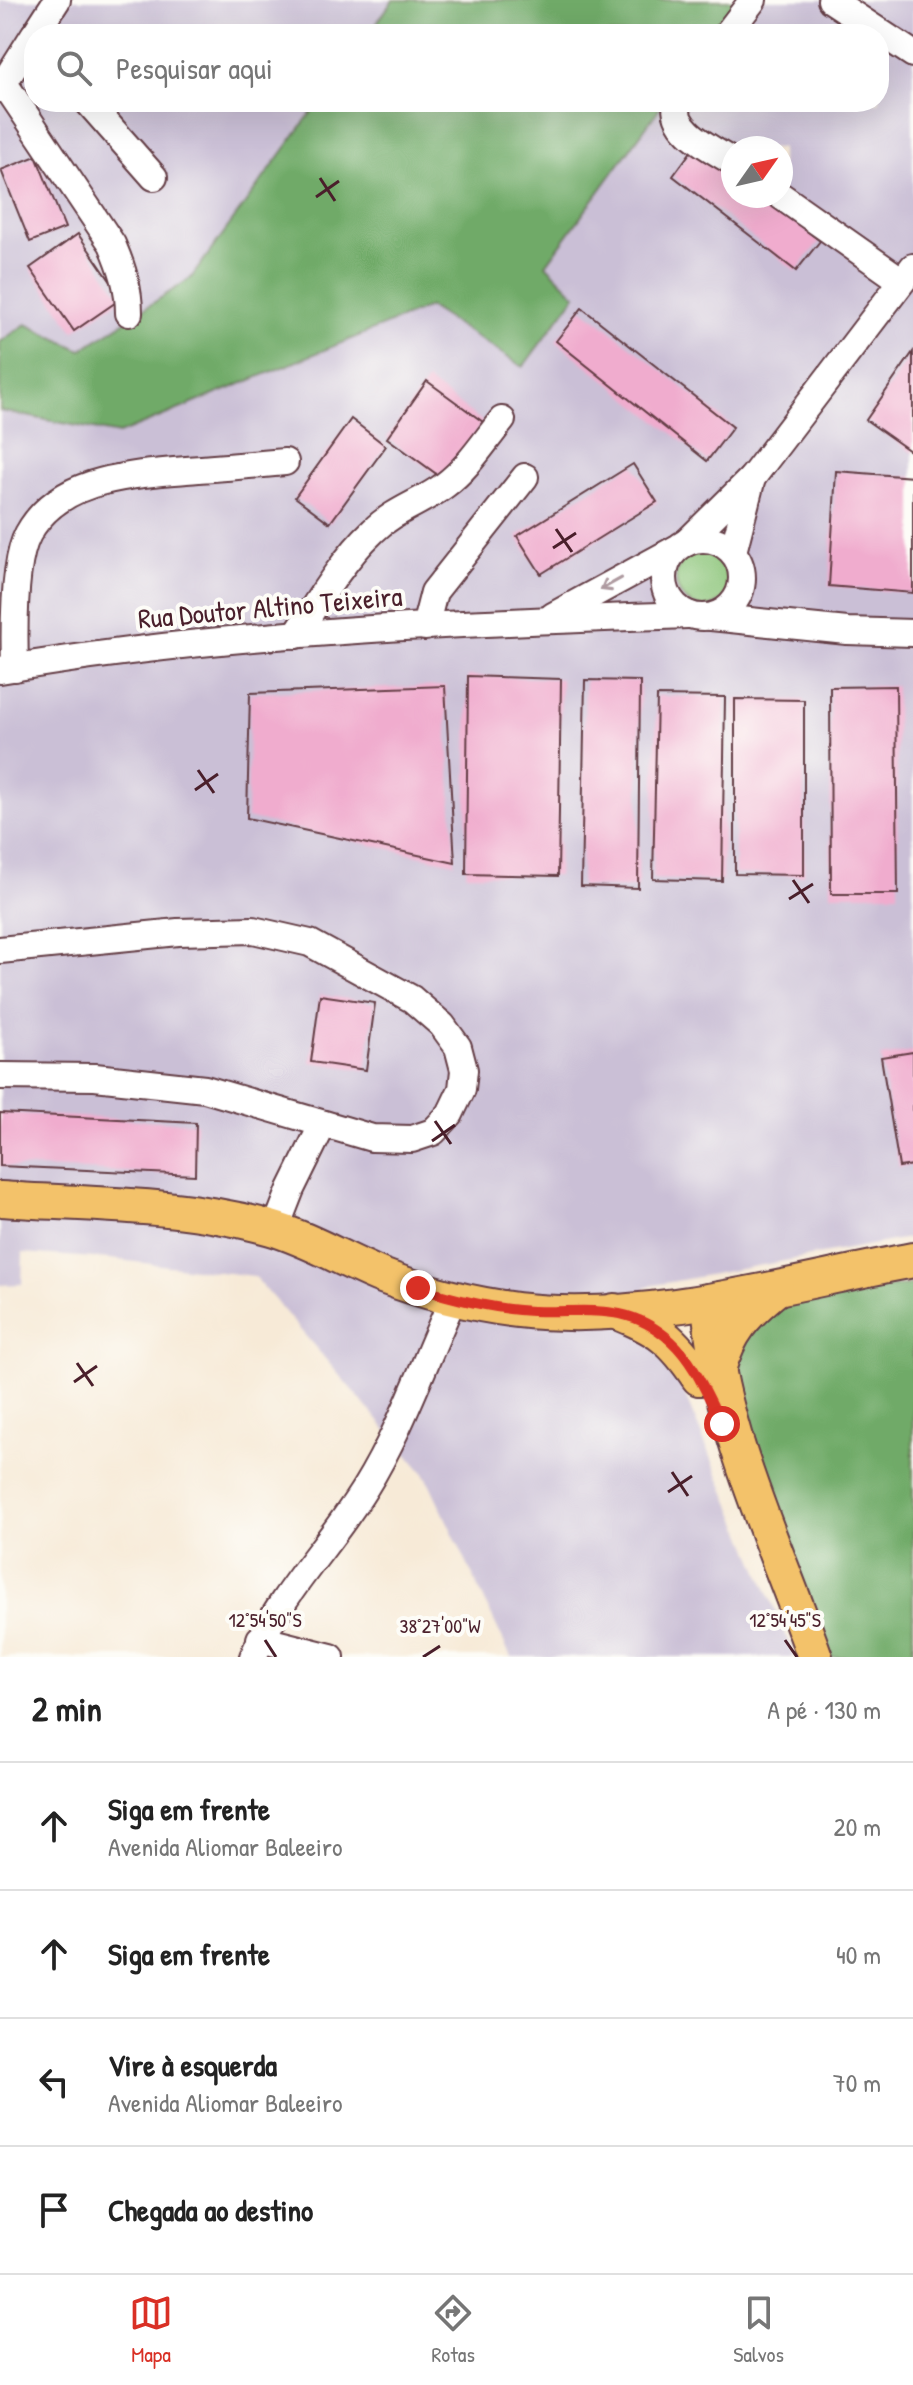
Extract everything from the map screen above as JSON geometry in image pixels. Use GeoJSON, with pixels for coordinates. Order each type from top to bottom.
{"type":"FeatureCollection","features":[{"type":"Feature","properties":{"kind":"main road"},"geometry":{"type":"LineString","coordinates":[[0,1199],[193,1212],[236,1219],[275,1230],[383,1276],[453,1299],[521,1310],[614,1310],[696,1303],[913,1260]]}},
{"type":"Feature","properties":{"kind":"main road"},"geometry":{"type":"LineString","coordinates":[[709,1374],[732,1332],[754,1307],[776,1289]]}},
{"type":"Feature","properties":{"kind":"main road"},"geometry":{"type":"LineString","coordinates":[[696,1303],[709,1374],[815,1657]]}},
{"type":"Feature","properties":{"kind":"main road"},"geometry":{"type":"LineString","coordinates":[[614,1310],[668,1338],[709,1374]]}},
{"type":"Feature","properties":{"kind":"street"},"geometry":{"type":"LineString","coordinates":[[42,24],[57,0]]}},
{"type":"Feature","properties":{"kind":"street"},"geometry":{"type":"LineString","coordinates":[[735,24],[753,0]]}},
{"type":"Feature","properties":{"kind":"street"},"geometry":{"type":"LineString","coordinates":[[831,0],[867,24]]}},
{"type":"Feature","properties":{"kind":"street"},"geometry":{"type":"LineString","coordinates":[[889,38],[913,54]]}},
{"type":"Feature","properties":{"kind":"street"},"geometry":{"type":"LineString","coordinates":[[1,84],[24,51]]}},
{"type":"Feature","properties":{"kind":"street"},"geometry":{"type":"LineString","coordinates":[[0,55],[1,84],[112,244],[124,272],[129,313]]}},
{"type":"Feature","properties":{"kind":"street"},"geometry":{"type":"LineString","coordinates":[[97,112],[154,177]]}},
{"type":"Feature","properties":{"kind":"street"},"geometry":{"type":"LineString","coordinates":[[677,112],[684,129],[721,154]]}},
{"type":"Feature","properties":{"kind":"street"},"geometry":{"type":"LineString","coordinates":[[752,478],[738,565],[737,598],[722,613],[700,616],[678,608],[664,584],[664,571],[669,558],[752,478],[908,274],[793,203]]}},
{"type":"Feature","properties":{"kind":"street"},"geometry":{"type":"LineString","coordinates":[[296,635],[315,604],[373,530],[445,486],[502,420]]}},
{"type":"Feature","properties":{"kind":"street"},"geometry":{"type":"LineString","coordinates":[[7,669],[21,556],[27,536],[40,516],[60,500],[86,486],[116,476],[285,462]]}},
{"type":"Feature","properties":{"kind":"street"},"geometry":{"type":"LineString","coordinates":[[425,627],[434,592],[525,477]]}},
{"type":"Feature","properties":{"kind":"street"},"geometry":{"type":"LineString","coordinates":[[681,546],[698,539],[711,539],[723,544],[762,603],[787,624]]}},
{"type":"Feature","properties":{"kind":"street","name":"Rua Doutor Altino Teixeira"},"geometry":{"type":"LineString","coordinates":[[546,620],[681,546]]}},
{"type":"Feature","properties":{"kind":"street","name":"Rua Doutor Altino Teixeira"},"geometry":{"type":"LineString","coordinates":[[7,669],[95,653],[296,635],[546,620],[700,616],[847,631],[913,633]]}},
{"type":"Feature","properties":{"kind":"street"},"geometry":{"type":"LineString","coordinates":[[0,950],[178,932],[253,930],[310,943],[412,999],[442,1025],[458,1047],[464,1070],[462,1089],[450,1114],[433,1132],[412,1139],[372,1138],[205,1089],[95,1077],[0,1076]]}},
{"type":"Feature","properties":{"kind":"street"},"geometry":{"type":"LineString","coordinates":[[275,1230],[323,1124]]}},
{"type":"Feature","properties":{"kind":"street"},"geometry":{"type":"LineString","coordinates":[[331,1657],[257,1648],[276,1610],[366,1487],[453,1299]]}},
{"type":"Feature","properties":{"kind":"shaded area"},"geometry":{"type":"Polygon","coordinates":[[[0,0],[913,0],[913,1237],[644,1287],[689,1405],[795,1657],[511,1657],[426,1476],[254,1276],[110,1259],[23,1253],[22,1284],[0,1285],[0,0]]]}},
{"type":"Feature","properties":{"kind":"green space"},"geometry":{"type":"Polygon","coordinates":[[[393,0],[738,0],[720,24],[376,24],[393,0]]]}},
{"type":"Feature","properties":{"kind":"green space"},"geometry":{"type":"Polygon","coordinates":[[[312,112],[657,112],[546,265],[576,295],[523,367],[429,307],[119,434],[0,411],[0,342],[26,324],[81,350],[191,278],[312,112]]]}},
{"type":"Feature","properties":{"kind":"green space"},"geometry":{"type":"Polygon","coordinates":[[[704,551],[723,560],[732,579],[723,598],[704,607],[685,598],[676,579],[685,560],[704,551]]]}},
{"type":"Feature","properties":{"kind":"green space"},"geometry":{"type":"Polygon","coordinates":[[[913,1284],[913,1657],[827,1657],[748,1432],[735,1383],[746,1338],[780,1308],[829,1292],[913,1284]]]}},
{"type":"Feature","properties":{"kind":"building"},"geometry":{"type":"Polygon","coordinates":[[[695,146],[721,166],[721,208],[777,208],[820,241],[796,271],[673,176],[695,146]]]}},
{"type":"Feature","properties":{"kind":"building"},"geometry":{"type":"Polygon","coordinates":[[[36,156],[65,228],[30,242],[1,170],[36,156]]]}},
{"type":"Feature","properties":{"kind":"building"},"geometry":{"type":"Polygon","coordinates":[[[78,234],[122,298],[74,331],[30,268],[78,234]]]}},
{"type":"Feature","properties":{"kind":"building"},"geometry":{"type":"Polygon","coordinates":[[[582,308],[733,427],[707,461],[556,341],[582,308]]]}},
{"type":"Feature","properties":{"kind":"building"},"geometry":{"type":"Polygon","coordinates":[[[913,352],[913,453],[866,420],[913,352]]]}},
{"type":"Feature","properties":{"kind":"building"},"geometry":{"type":"Polygon","coordinates":[[[427,381],[483,422],[442,478],[387,438],[427,381]]]}},
{"type":"Feature","properties":{"kind":"building"},"geometry":{"type":"Polygon","coordinates":[[[351,419],[386,446],[330,523],[295,497],[351,419]]]}},
{"type":"Feature","properties":{"kind":"building"},"geometry":{"type":"Polygon","coordinates":[[[633,464],[657,502],[541,574],[517,536],[633,464]]]}},
{"type":"Feature","properties":{"kind":"building"},"geometry":{"type":"Polygon","coordinates":[[[836,471],[913,477],[913,593],[829,586],[836,471]]]}},
{"type":"Feature","properties":{"kind":"building"},"geometry":{"type":"Polygon","coordinates":[[[468,676],[561,679],[558,876],[466,874],[468,676]]]}},
{"type":"Feature","properties":{"kind":"building"},"geometry":{"type":"Polygon","coordinates":[[[585,680],[640,681],[638,888],[581,886],[585,680]]]}},
{"type":"Feature","properties":{"kind":"building"},"geometry":{"type":"Polygon","coordinates":[[[445,686],[455,863],[247,818],[250,693],[445,686]]]}},
{"type":"Feature","properties":{"kind":"building"},"geometry":{"type":"Polygon","coordinates":[[[896,686],[898,894],[831,894],[830,687],[896,686]]]}},
{"type":"Feature","properties":{"kind":"building"},"geometry":{"type":"Polygon","coordinates":[[[657,696],[725,697],[722,881],[653,879],[657,696]]]}},
{"type":"Feature","properties":{"kind":"building"},"geometry":{"type":"Polygon","coordinates":[[[735,699],[804,700],[804,875],[735,874],[735,699]]]}},
{"type":"Feature","properties":{"kind":"building"},"geometry":{"type":"Polygon","coordinates":[[[320,995],[375,1003],[366,1070],[311,1062],[320,995]]]}},
{"type":"Feature","properties":{"kind":"building"},"geometry":{"type":"Polygon","coordinates":[[[913,1052],[913,1165],[899,1167],[881,1057],[913,1052]]]}},
{"type":"Feature","properties":{"kind":"building"},"geometry":{"type":"Polygon","coordinates":[[[0,1113],[196,1123],[195,1175],[0,1166],[0,1113]]]}},
{"type":"Feature","properties":{"kind":"route"},"geometry":{"type":"LineString","coordinates":[[418,1288],[490,1306],[521,1310],[614,1310],[633,1318],[656,1330],[676,1346],[699,1378],[722,1424]]}}]}
